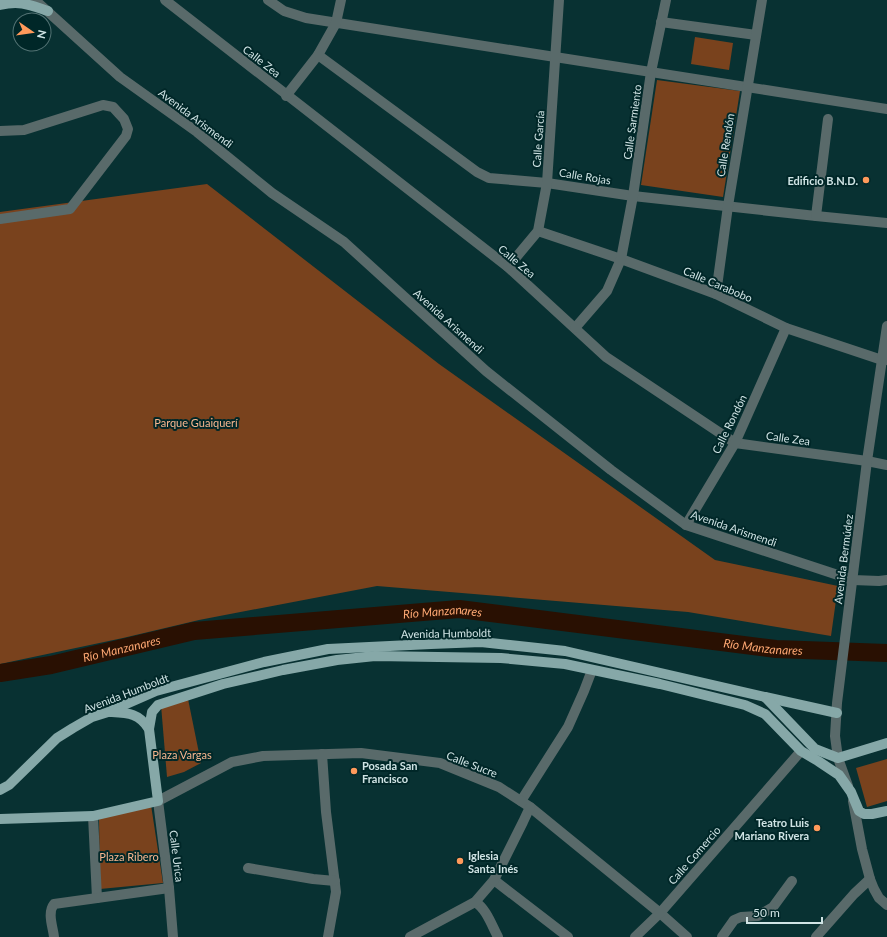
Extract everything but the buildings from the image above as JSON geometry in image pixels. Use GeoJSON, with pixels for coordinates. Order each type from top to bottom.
{"type":"FeatureCollection","features":[{"type":"Feature","properties":{"kind":"main road"},"geometry":{"type":"LineString","coordinates":[[0,5],[4,0]]}},
{"type":"Feature","properties":{"kind":"main road"},"geometry":{"type":"LineString","coordinates":[[0,5],[15,2],[48,11]]}},
{"type":"Feature","properties":{"kind":"main road","name":"Avenida Humboldt"},"geometry":{"type":"LineString","coordinates":[[0,790],[58,738],[92,717],[108,712],[156,691],[264,662],[328,649],[480,642],[565,651],[765,697],[837,708]]}},
{"type":"Feature","properties":{"kind":"main road","name":"Avenida Humboldt"},"geometry":{"type":"LineString","coordinates":[[149,729],[152,712],[158,705],[223,684],[283,670],[337,660],[375,656],[500,658],[565,664],[660,684],[745,705],[765,714],[801,751],[839,774],[851,792],[859,811],[864,814],[887,811]]}},
{"type":"Feature","properties":{"kind":"main road"},"geometry":{"type":"LineString","coordinates":[[765,697],[815,749],[838,758],[887,743]]}},
{"type":"Feature","properties":{"kind":"main road"},"geometry":{"type":"LineString","coordinates":[[0,819],[93,816],[158,801],[149,729],[144,721],[135,715],[123,712],[108,712]]}},
{"type":"Feature","properties":{"kind":"street","name":"Avenida Arismendi"},"geometry":{"type":"LineString","coordinates":[[35,0],[120,77],[197,132],[272,192],[344,242],[486,371],[611,470],[686,526],[853,580],[887,580]]}},
{"type":"Feature","properties":{"kind":"street","name":"Calle Zea"},"geometry":{"type":"LineString","coordinates":[[165,0],[286,96],[508,267],[606,357],[735,443],[867,461],[887,466]]}},
{"type":"Feature","properties":{"kind":"street"},"geometry":{"type":"LineString","coordinates":[[268,0],[284,10],[306,18],[887,109]]}},
{"type":"Feature","properties":{"kind":"street"},"geometry":{"type":"LineString","coordinates":[[286,96],[318,55],[336,23],[341,0]]}},
{"type":"Feature","properties":{"kind":"street","name":"Calle García"},"geometry":{"type":"LineString","coordinates":[[508,267],[538,231],[547,183],[559,0]]}},
{"type":"Feature","properties":{"kind":"street","name":"Calle Sarmiento"},"geometry":{"type":"LineString","coordinates":[[575,328],[607,291],[621,259],[633,196],[651,72],[666,0]]}},
{"type":"Feature","properties":{"kind":"street","name":"Calle Rendón"},"geometry":{"type":"LineString","coordinates":[[716,294],[728,206],[762,0]]}},
{"type":"Feature","properties":{"kind":"street"},"geometry":{"type":"LineString","coordinates":[[661,22],[756,35]]}},
{"type":"Feature","properties":{"kind":"street","name":"Calle Rojas"},"geometry":{"type":"LineString","coordinates":[[318,55],[477,172],[488,178],[547,183],[633,196],[887,223]]}},
{"type":"Feature","properties":{"kind":"street"},"geometry":{"type":"LineString","coordinates":[[0,131],[24,130],[103,105],[113,107],[124,119],[128,129],[126,136],[70,209],[0,219]]}},
{"type":"Feature","properties":{"kind":"street"},"geometry":{"type":"LineString","coordinates":[[816,216],[828,119]]}},
{"type":"Feature","properties":{"kind":"street","name":"Calle Carabobo"},"geometry":{"type":"LineString","coordinates":[[538,231],[621,259],[716,294],[786,328],[885,360]]}},
{"type":"Feature","properties":{"kind":"street","name":"Avenida Bermúdez"},"geometry":{"type":"LineString","coordinates":[[887,326],[885,360],[867,461],[837,708],[835,736],[838,758],[851,792],[862,850],[870,879],[877,894],[887,906]]}},
{"type":"Feature","properties":{"kind":"street","name":"Calle Rondón"},"geometry":{"type":"LineString","coordinates":[[686,526],[735,443],[786,328]]}},
{"type":"Feature","properties":{"kind":"street"},"geometry":{"type":"LineString","coordinates":[[410,937],[475,902],[494,880],[524,822],[525,804],[541,771],[568,727],[592,670]]}},
{"type":"Feature","properties":{"kind":"street","name":"Calle Comercio"},"geometry":{"type":"LineString","coordinates":[[635,937],[660,913],[801,751]]}},
{"type":"Feature","properties":{"kind":"street","name":"Calle Sucre"},"geometry":{"type":"LineString","coordinates":[[158,801],[232,762],[263,756],[361,753],[440,764],[499,787],[525,804],[660,913],[687,937]]}},
{"type":"Feature","properties":{"kind":"street"},"geometry":{"type":"LineString","coordinates":[[322,754],[326,812],[336,892],[328,937]]}},
{"type":"Feature","properties":{"kind":"street","name":"Calle Urica"},"geometry":{"type":"LineString","coordinates":[[158,801],[169,888],[173,937]]}},
{"type":"Feature","properties":{"kind":"street"},"geometry":{"type":"LineString","coordinates":[[93,816],[97,898]]}},
{"type":"Feature","properties":{"kind":"street"},"geometry":{"type":"LineString","coordinates":[[248,868],[313,879],[335,881]]}},
{"type":"Feature","properties":{"kind":"street"},"geometry":{"type":"LineString","coordinates":[[816,937],[854,894],[870,879]]}},
{"type":"Feature","properties":{"kind":"street"},"geometry":{"type":"LineString","coordinates":[[494,880],[568,937]]}},
{"type":"Feature","properties":{"kind":"street"},"geometry":{"type":"LineString","coordinates":[[722,937],[734,920],[741,917],[758,916],[773,907],[792,881]]}},
{"type":"Feature","properties":{"kind":"street"},"geometry":{"type":"LineString","coordinates":[[54,937],[50,913],[54,904],[169,888]]}},
{"type":"Feature","properties":{"kind":"street"},"geometry":{"type":"LineString","coordinates":[[475,902],[483,909],[498,937]]}},
{"type":"Feature","properties":{"kind":"green space"},"geometry":{"type":"Polygon","coordinates":[[[695,37],[733,43],[729,70],[691,64],[695,37]]]}},
{"type":"Feature","properties":{"kind":"green space"},"geometry":{"type":"Polygon","coordinates":[[[657,80],[740,91],[723,197],[641,185],[657,80]]]}},
{"type":"Feature","properties":{"kind":"green space","name":"Parque Guaiquerí"},"geometry":{"type":"Polygon","coordinates":[[[207,184],[439,364],[715,560],[838,586],[831,636],[688,612],[377,586],[199,620],[0,664],[0,212],[207,184]]]}},
{"type":"Feature","properties":{"kind":"green space","name":"Plaza Vargas"},"geometry":{"type":"Polygon","coordinates":[[[188,699],[201,763],[184,772],[167,777],[161,705],[188,699]]]}},
{"type":"Feature","properties":{"kind":"green space"},"geometry":{"type":"Polygon","coordinates":[[[887,759],[887,801],[867,807],[856,768],[887,759]]]}},
{"type":"Feature","properties":{"kind":"green space","name":"Plaza Ribero"},"geometry":{"type":"Polygon","coordinates":[[[151,805],[163,883],[100,889],[99,817],[151,805]]]}},
{"type":"Feature","properties":{"kind":"waterway","name":"Río Manzanares"},"geometry":{"type":"LineString","coordinates":[[0,673],[51,665],[194,631],[459,609],[776,649],[887,653]]}},
{"type":"Feature","properties":{"kind":"place","name":"Edificio B.N.D."},"geometry":{"type":"Point","coordinates":[866,180]}},
{"type":"Feature","properties":{"kind":"place","name":"Posada San Francisco"},"geometry":{"type":"Point","coordinates":[354,771]}},
{"type":"Feature","properties":{"kind":"place","name":"Teatro Luis Mariano Rivera"},"geometry":{"type":"Point","coordinates":[817,828]}},
{"type":"Feature","properties":{"kind":"place","name":"Iglesia Santa Inés"},"geometry":{"type":"Point","coordinates":[460,861]}}]}
